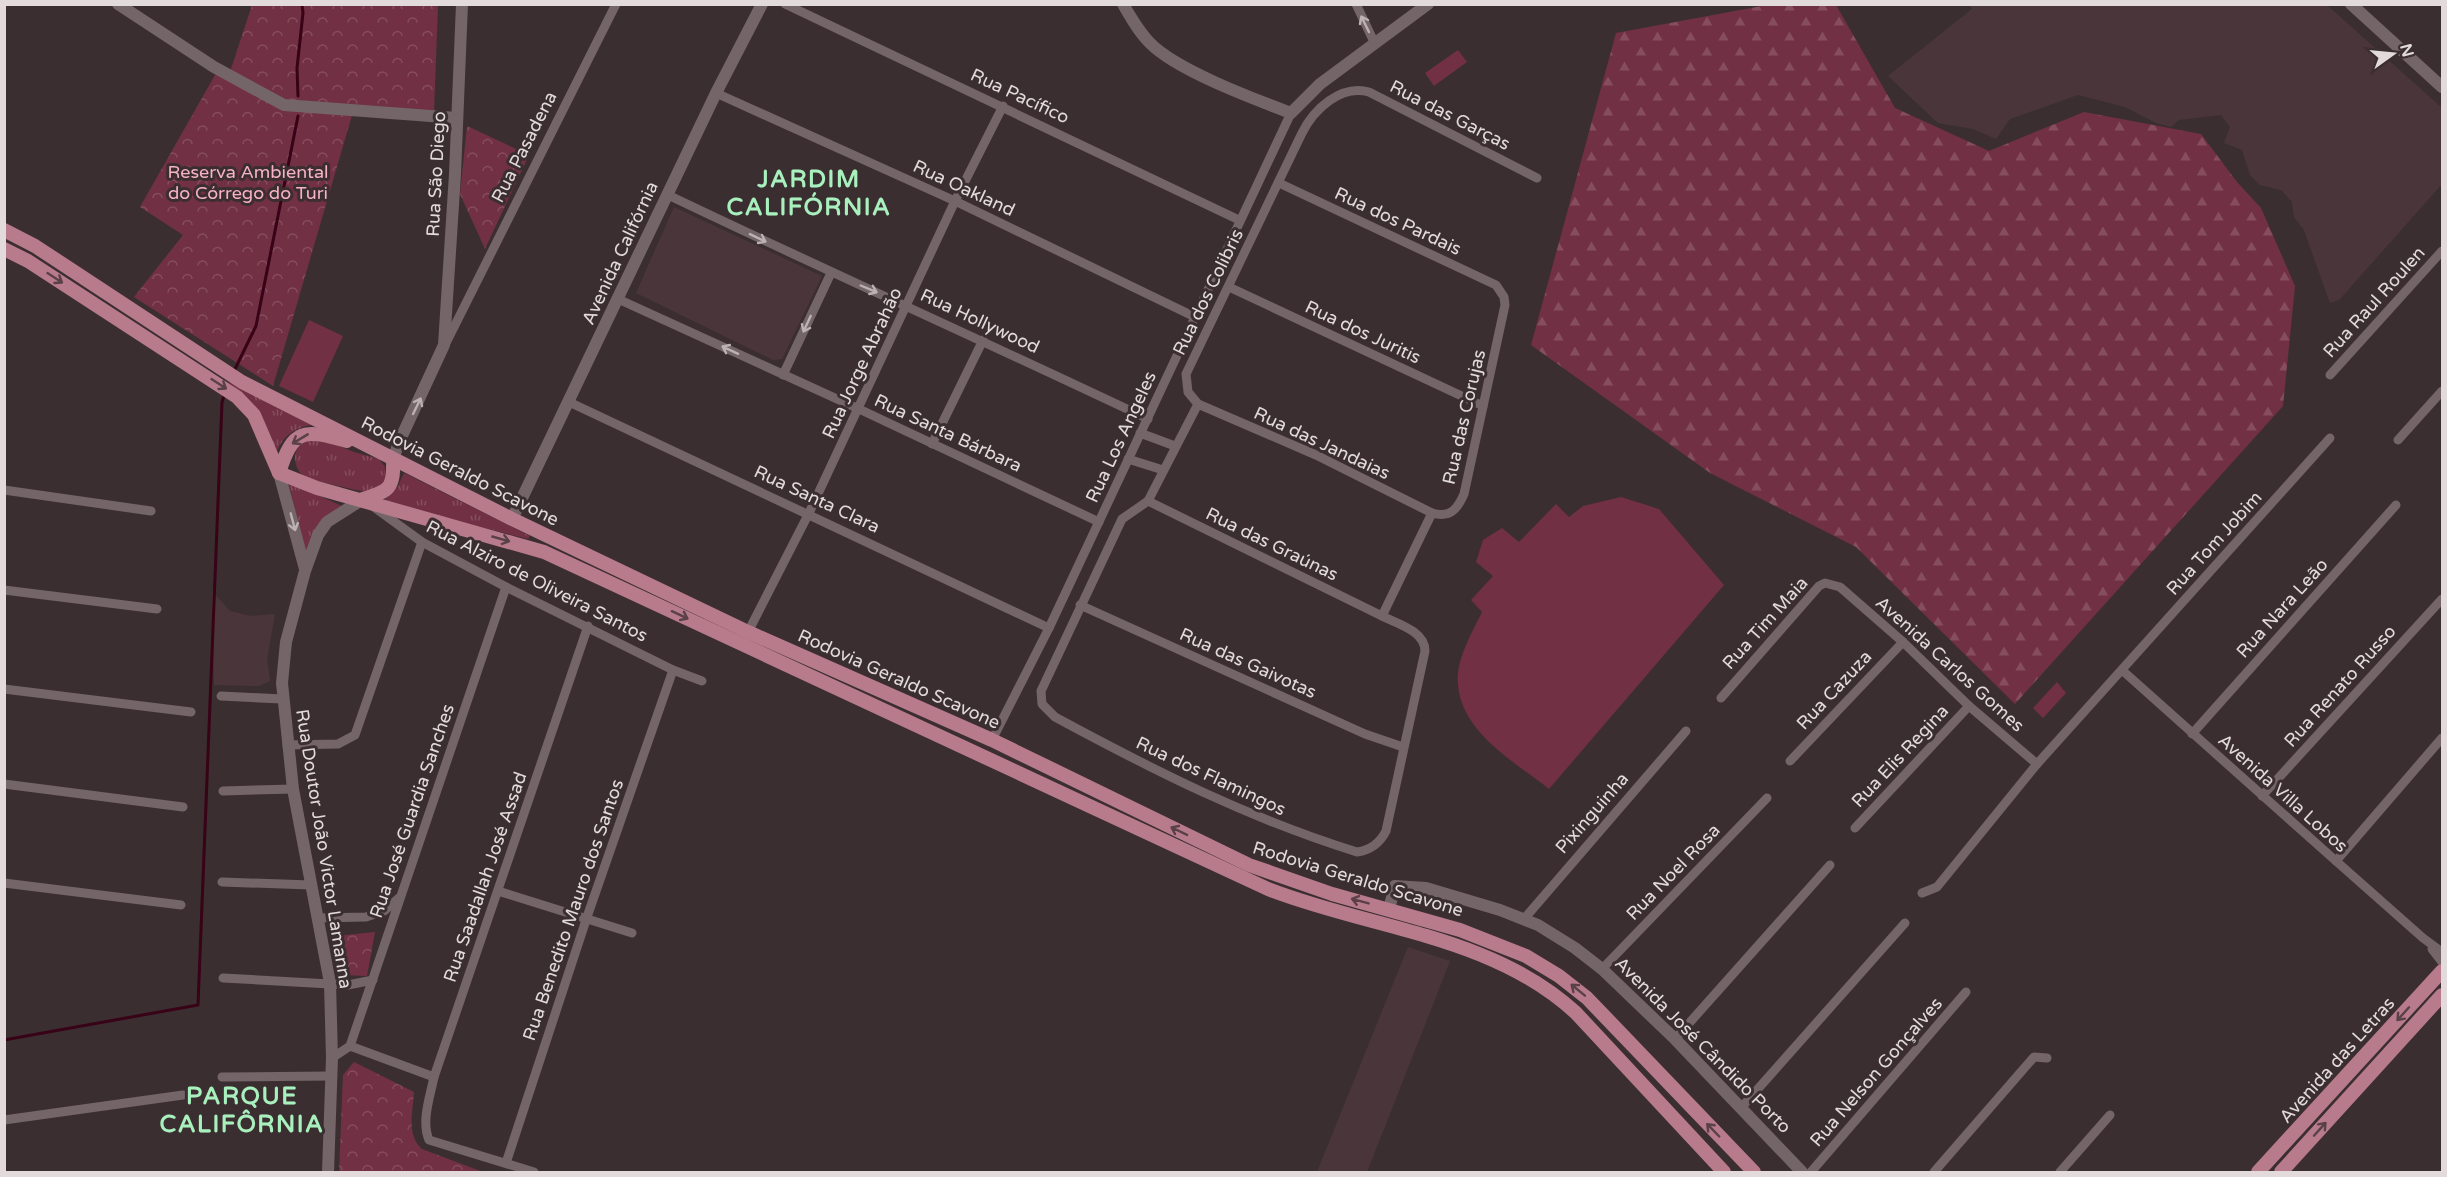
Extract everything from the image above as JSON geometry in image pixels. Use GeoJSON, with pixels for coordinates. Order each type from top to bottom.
{"type":"FeatureCollection","features":[{"type":"Feature","properties":{"kind":"main road","name":"Rodovia Geraldo Scavone"},"geometry":{"type":"LineString","coordinates":[[4,230],[35,246],[242,382],[512,519],[748,632],[992,740],[1249,865],[1307,886],[1460,930],[1526,956],[1559,975],[1587,998],[1754,1173]]}},
{"type":"Feature","properties":{"kind":"main road"},"geometry":{"type":"LineString","coordinates":[[4,249],[28,261],[237,396],[254,415],[279,473]]}},
{"type":"Feature","properties":{"kind":"main road"},"geometry":{"type":"LineString","coordinates":[[279,473],[286,450],[294,439],[310,433],[375,449]]}},
{"type":"Feature","properties":{"kind":"main road"},"geometry":{"type":"LineString","coordinates":[[363,499],[381,494],[389,488],[393,480],[393,459]]}},
{"type":"Feature","properties":{"kind":"main road","name":"Rodovia Geraldo Scavone"},"geometry":{"type":"LineString","coordinates":[[279,473],[317,488],[363,499],[544,552],[1268,889],[1324,909],[1467,949],[1514,969],[1559,997],[1576,1013],[1724,1173]]}},
{"type":"Feature","properties":{"kind":"main road","name":"Avenida das Letras"},"geometry":{"type":"LineString","coordinates":[[2258,1173],[2442,971]]}},
{"type":"Feature","properties":{"kind":"main road","name":"Avenida das Letras"},"geometry":{"type":"LineString","coordinates":[[2281,1173],[2442,995]]}},
{"type":"Feature","properties":{"kind":"street"},"geometry":{"type":"LineString","coordinates":[[118,4],[206,62],[284,105],[457,118]]}},
{"type":"Feature","properties":{"kind":"street","name":"Rua São Diego"},"geometry":{"type":"LineString","coordinates":[[444,345],[462,4]]}},
{"type":"Feature","properties":{"kind":"street","name":"Rua Pasadena"},"geometry":{"type":"LineString","coordinates":[[393,459],[444,345],[616,4]]}},
{"type":"Feature","properties":{"kind":"street","name":"Avenida Califórnia"},"geometry":{"type":"LineString","coordinates":[[512,519],[716,93],[762,4]]}},
{"type":"Feature","properties":{"kind":"street","name":"Rua Pacífico"},"geometry":{"type":"LineString","coordinates":[[785,4],[1239,220]]}},
{"type":"Feature","properties":{"kind":"street"},"geometry":{"type":"LineString","coordinates":[[1124,4],[1151,44],[1165,54],[1244,95],[1291,113],[1320,84],[1428,4]]}},
{"type":"Feature","properties":{"kind":"street"},"geometry":{"type":"LineString","coordinates":[[1356,4],[1375,44]]}},
{"type":"Feature","properties":{"kind":"street"},"geometry":{"type":"LineString","coordinates":[[2351,4],[2442,87]]}},
{"type":"Feature","properties":{"kind":"street","name":"Rua das Garças"},"geometry":{"type":"LineString","coordinates":[[1346,92],[1360,89],[1369,92],[1537,178]]}},
{"type":"Feature","properties":{"kind":"street","name":"Rua dos Colibris"},"geometry":{"type":"LineString","coordinates":[[1198,404],[1188,392],[1186,374],[1312,116],[1346,92]]}},
{"type":"Feature","properties":{"kind":"street","name":"Rua Oakland"},"geometry":{"type":"LineString","coordinates":[[716,93],[955,201],[1195,317]]}},
{"type":"Feature","properties":{"kind":"street","name":"Rua Jorge Abrahão"},"geometry":{"type":"LineString","coordinates":[[748,632],[809,513],[955,201],[1003,106]]}},
{"type":"Feature","properties":{"kind":"street","name":"Rua Los Angeles"},"geometry":{"type":"LineString","coordinates":[[992,740],[1049,628],[1291,113]]}},
{"type":"Feature","properties":{"kind":"street","name":"Rua dos Pardais"},"geometry":{"type":"LineString","coordinates":[[1279,183],[1496,285],[1501,291]]}},
{"type":"Feature","properties":{"kind":"street","name":"Rua Hollywood"},"geometry":{"type":"LineString","coordinates":[[668,195],[831,273],[908,305],[1148,419]]}},
{"type":"Feature","properties":{"kind":"street","name":"Rua Raul Roulen"},"geometry":{"type":"LineString","coordinates":[[2330,375],[2442,251]]}},
{"type":"Feature","properties":{"kind":"street"},"geometry":{"type":"LineString","coordinates":[[783,375],[831,273]]}},
{"type":"Feature","properties":{"kind":"street","name":"Rua dos Juritis"},"geometry":{"type":"LineString","coordinates":[[1228,287],[1484,406]]}},
{"type":"Feature","properties":{"kind":"street","name":"Rua das Corujas"},"geometry":{"type":"LineString","coordinates":[[1432,513],[1445,515],[1458,508],[1464,494],[1505,305],[1501,291]]}},
{"type":"Feature","properties":{"kind":"street","name":"Rua Santa Bárbara"},"geometry":{"type":"LineString","coordinates":[[618,299],[1099,522]]}},
{"type":"Feature","properties":{"kind":"street"},"geometry":{"type":"LineString","coordinates":[[447,300],[453,306],[464,307]]}},
{"type":"Feature","properties":{"kind":"street"},"geometry":{"type":"LineString","coordinates":[[932,444],[983,340]]}},
{"type":"Feature","properties":{"kind":"street"},"geometry":{"type":"LineString","coordinates":[[2398,440],[2442,391]]}},
{"type":"Feature","properties":{"kind":"street","name":"Rua Santa Clara"},"geometry":{"type":"LineString","coordinates":[[569,402],[809,513],[1049,628]]}},
{"type":"Feature","properties":{"kind":"street"},"geometry":{"type":"LineString","coordinates":[[1080,605],[1122,519],[1148,501],[1198,404]]}},
{"type":"Feature","properties":{"kind":"street","name":"Rua das Jandaias"},"geometry":{"type":"LineString","coordinates":[[1198,404],[1316,455],[1432,513]]}},
{"type":"Feature","properties":{"kind":"street"},"geometry":{"type":"LineString","coordinates":[[1140,433],[1175,446]]}},
{"type":"Feature","properties":{"kind":"street","name":"Rua Tom Jobim"},"geometry":{"type":"LineString","coordinates":[[1922,893],[1937,887],[2037,764],[2330,438]]}},
{"type":"Feature","properties":{"kind":"street"},"geometry":{"type":"LineString","coordinates":[[1128,459],[1163,470]]}},
{"type":"Feature","properties":{"kind":"street","name":"Rua Doutor João Victor Lamanna"},"geometry":{"type":"LineString","coordinates":[[279,473],[305,571]]}},
{"type":"Feature","properties":{"kind":"street"},"geometry":{"type":"LineString","coordinates":[[4,490],[151,511]]}},
{"type":"Feature","properties":{"kind":"street","name":"Rua Doutor João Victor Lamanna"},"geometry":{"type":"LineString","coordinates":[[328,1173],[332,1058],[330,983],[293,789],[282,683],[286,642],[305,571],[318,535],[327,522],[363,499]]}},
{"type":"Feature","properties":{"kind":"street","name":"Rua Alziro de Oliveira Santos"},"geometry":{"type":"LineString","coordinates":[[363,499],[422,542],[506,587],[673,670],[702,681]]}},
{"type":"Feature","properties":{"kind":"street","name":"Rua das Graúnas"},"geometry":{"type":"LineString","coordinates":[[1148,501],[1382,616]]}},
{"type":"Feature","properties":{"kind":"street","name":"Rua Nara Leão"},"geometry":{"type":"LineString","coordinates":[[2192,734],[2396,505]]}},
{"type":"Feature","properties":{"kind":"street"},"geometry":{"type":"LineString","coordinates":[[1403,747],[1425,651],[1424,643],[1416,633],[1382,616],[1432,513]]}},
{"type":"Feature","properties":{"kind":"street"},"geometry":{"type":"LineString","coordinates":[[287,744],[338,744],[355,735],[422,542]]}},
{"type":"Feature","properties":{"kind":"street","name":"Rua Tim Maia"},"geometry":{"type":"LineString","coordinates":[[1721,698],[1819,586],[1825,583],[1840,587]]}},
{"type":"Feature","properties":{"kind":"street","name":"Rua José Guardia Sanches"},"geometry":{"type":"LineString","coordinates":[[350,1046],[506,587]]}},
{"type":"Feature","properties":{"kind":"street","name":"Avenida Carlos Gomes"},"geometry":{"type":"LineString","coordinates":[[1840,587],[1903,642],[1969,706],[2037,764]]}},
{"type":"Feature","properties":{"kind":"street"},"geometry":{"type":"LineString","coordinates":[[4,590],[157,609]]}},
{"type":"Feature","properties":{"kind":"street","name":"Rua Renato Russo"},"geometry":{"type":"LineString","coordinates":[[2262,796],[2442,599]]}},
{"type":"Feature","properties":{"kind":"street","name":"Rua dos Flamingos"},"geometry":{"type":"LineString","coordinates":[[1080,605],[1041,691],[1042,704],[1055,717],[1156,771],[1259,819],[1357,852],[1367,851],[1386,831],[1403,747]]}},
{"type":"Feature","properties":{"kind":"street","name":"Rua das Gaivotas"},"geometry":{"type":"LineString","coordinates":[[1080,605],[1365,734],[1403,747]]}},
{"type":"Feature","properties":{"kind":"street","name":"Rua Saadallah José Assad"},"geometry":{"type":"LineString","coordinates":[[506,1162],[429,1140],[425,1121],[434,1077],[588,626]]}},
{"type":"Feature","properties":{"kind":"street","name":"Rua Cazuza"},"geometry":{"type":"LineString","coordinates":[[1790,761],[1903,642]]}},
{"type":"Feature","properties":{"kind":"street","name":"Rua Benedito Mauro dos Santos"},"geometry":{"type":"LineString","coordinates":[[506,1162],[587,917],[673,670]]}},
{"type":"Feature","properties":{"kind":"street","name":"Avenida Villa Lobos"},"geometry":{"type":"LineString","coordinates":[[2123,671],[2423,938],[2442,952]]}},
{"type":"Feature","properties":{"kind":"street"},"geometry":{"type":"LineString","coordinates":[[4,689],[191,712]]}},
{"type":"Feature","properties":{"kind":"street"},"geometry":{"type":"LineString","coordinates":[[221,696],[282,699]]}},
{"type":"Feature","properties":{"kind":"street","name":"Rua Elis Regina"},"geometry":{"type":"LineString","coordinates":[[1856,828],[1969,706]]}},
{"type":"Feature","properties":{"kind":"street","name":"Pixinguinha"},"geometry":{"type":"LineString","coordinates":[[1524,919],[1686,731]]}},
{"type":"Feature","properties":{"kind":"street"},"geometry":{"type":"LineString","coordinates":[[2336,861],[2442,738]]}},
{"type":"Feature","properties":{"kind":"street"},"geometry":{"type":"LineString","coordinates":[[4,784],[183,807]]}},
{"type":"Feature","properties":{"kind":"street"},"geometry":{"type":"LineString","coordinates":[[223,791],[293,789]]}},
{"type":"Feature","properties":{"kind":"street","name":"Rua Noel Rosa"},"geometry":{"type":"LineString","coordinates":[[1602,969],[1767,798]]}},
{"type":"Feature","properties":{"kind":"street"},"geometry":{"type":"LineString","coordinates":[[1675,1039],[1830,865]]}},
{"type":"Feature","properties":{"kind":"street"},"geometry":{"type":"LineString","coordinates":[[222,882],[311,885]]}},
{"type":"Feature","properties":{"kind":"street"},"geometry":{"type":"LineString","coordinates":[[4,883],[181,905]]}},
{"type":"Feature","properties":{"kind":"street","name":"Avenida José Cândido Porto"},"geometry":{"type":"LineString","coordinates":[[1389,909],[1395,886],[1406,885],[1468,899],[1550,931],[1602,969],[1675,1039],[1802,1173]]}},
{"type":"Feature","properties":{"kind":"street"},"geometry":{"type":"LineString","coordinates":[[498,891],[587,917],[632,933]]}},
{"type":"Feature","properties":{"kind":"street"},"geometry":{"type":"LineString","coordinates":[[318,918],[366,917],[384,911],[399,898]]}},
{"type":"Feature","properties":{"kind":"street"},"geometry":{"type":"LineString","coordinates":[[1741,1108],[1905,923]]}},
{"type":"Feature","properties":{"kind":"street","name":"Avenida Villa Lobos"},"geometry":{"type":"LineString","coordinates":[[2423,938],[2442,962]]}},
{"type":"Feature","properties":{"kind":"street"},"geometry":{"type":"LineString","coordinates":[[223,978],[355,984],[373,980]]}},
{"type":"Feature","properties":{"kind":"street","name":"Rua Nelson Gonçalves"},"geometry":{"type":"LineString","coordinates":[[1811,1173],[1966,992]]}},
{"type":"Feature","properties":{"kind":"street"},"geometry":{"type":"LineString","coordinates":[[332,1058],[350,1046],[434,1077]]}},
{"type":"Feature","properties":{"kind":"street"},"geometry":{"type":"LineString","coordinates":[[1934,1173],[2034,1058],[2047,1058]]}},
{"type":"Feature","properties":{"kind":"street"},"geometry":{"type":"LineString","coordinates":[[222,1077],[331,1076]]}},
{"type":"Feature","properties":{"kind":"street"},"geometry":{"type":"LineString","coordinates":[[4,1120],[183,1095]]}},
{"type":"Feature","properties":{"kind":"street"},"geometry":{"type":"LineString","coordinates":[[2060,1173],[2110,1115]]}},
{"type":"Feature","properties":{"kind":"street"},"geometry":{"type":"LineString","coordinates":[[506,1162],[534,1173]]}},
{"type":"Feature","properties":{"kind":"shaded area"},"geometry":{"type":"Polygon","coordinates":[[[1970,5],[2327,5],[2442,108],[2442,184],[2339,300],[2330,303],[2304,230],[2294,217],[2292,202],[2281,190],[2260,185],[2250,175],[2242,150],[2224,143],[2230,127],[2221,115],[2179,120],[2171,127],[2156,123],[2125,107],[2078,95],[2010,119],[1996,139],[1973,129],[1938,123],[1888,76],[1972,9],[1970,5]]]}},
{"type":"Feature","properties":{"kind":"shaded area"},"geometry":{"type":"Polygon","coordinates":[[[674,207],[822,276],[782,359],[773,360],[636,293],[674,207]]]}},
{"type":"Feature","properties":{"kind":"shaded area"},"geometry":{"type":"Polygon","coordinates":[[[212,591],[230,611],[251,616],[275,614],[267,659],[270,681],[259,686],[214,685],[212,591]]]}},
{"type":"Feature","properties":{"kind":"shaded area"},"geometry":{"type":"Polygon","coordinates":[[[1408,947],[1450,961],[1367,1172],[1317,1172],[1408,947]]]}},
{"type":"Feature","properties":{"kind":"green space","name":"Reserva Ambiental do Córrego do Turi"},"geometry":{"type":"Polygon","coordinates":[[[252,5],[438,5],[434,111],[355,105],[273,386],[134,297],[183,235],[140,207],[215,75],[231,69],[252,5]]]}},
{"type":"Feature","properties":{"kind":"green space"},"geometry":{"type":"Polygon","coordinates":[[[1767,5],[1836,5],[1895,108],[1989,151],[2084,112],[2201,134],[2237,182],[2261,208],[2295,286],[2283,406],[2015,704],[1856,547],[1710,473],[1531,345],[1616,33],[1767,5]]]}},
{"type":"Feature","properties":{"kind":"green space"},"geometry":{"type":"Polygon","coordinates":[[[1458,50],[1467,62],[1434,86],[1425,73],[1458,50]]]}},
{"type":"Feature","properties":{"kind":"green space"},"geometry":{"type":"Polygon","coordinates":[[[467,126],[529,155],[485,249],[460,194],[467,126]]]}},
{"type":"Feature","properties":{"kind":"green space"},"geometry":{"type":"Polygon","coordinates":[[[309,320],[343,336],[313,402],[279,386],[309,320]]]}},
{"type":"Feature","properties":{"kind":"green space"},"geometry":{"type":"Polygon","coordinates":[[[227,381],[312,425],[299,428],[289,434],[275,456],[248,399],[227,381]]]}},
{"type":"Feature","properties":{"kind":"green space"},"geometry":{"type":"Polygon","coordinates":[[[307,440],[332,443],[379,459],[385,467],[385,481],[371,493],[303,475],[297,468],[295,455],[302,443],[307,440]]]}},
{"type":"Feature","properties":{"kind":"green space"},"geometry":{"type":"Polygon","coordinates":[[[404,473],[530,536],[528,539],[383,502],[398,486],[404,473]]]}},
{"type":"Feature","properties":{"kind":"green space"},"geometry":{"type":"Polygon","coordinates":[[[288,482],[342,506],[306,553],[288,482]]]}},
{"type":"Feature","properties":{"kind":"green space"},"geometry":{"type":"Polygon","coordinates":[[[1621,497],[1659,509],[1724,585],[1549,789],[1492,745],[1469,718],[1462,702],[1458,685],[1459,666],[1465,647],[1482,612],[1471,600],[1493,576],[1476,562],[1483,540],[1502,528],[1519,542],[1556,504],[1569,517],[1583,506],[1621,497]]]}},
{"type":"Feature","properties":{"kind":"green space"},"geometry":{"type":"Polygon","coordinates":[[[2057,682],[2066,693],[2043,718],[2033,708],[2057,682]]]}},
{"type":"Feature","properties":{"kind":"green space"},"geometry":{"type":"Polygon","coordinates":[[[375,932],[367,976],[343,975],[337,936],[375,932]]]}},
{"type":"Feature","properties":{"kind":"green space"},"geometry":{"type":"Polygon","coordinates":[[[354,1062],[414,1092],[412,1130],[422,1149],[483,1172],[339,1172],[343,1075],[354,1062]]]}},
{"type":"Feature","properties":{"kind":"waterway"},"geometry":{"type":"LineString","coordinates":[[298,96],[297,68],[302,4]]}},
{"type":"Feature","properties":{"kind":"waterway"},"geometry":{"type":"LineString","coordinates":[[235,369],[256,326],[298,116]]}},
{"type":"Feature","properties":{"kind":"waterway"},"geometry":{"type":"LineString","coordinates":[[4,1040],[198,1005],[224,396]]}},
{"type":"Feature","properties":{"kind":"district","name":"JARDIM CALIFÓRNIA"},"geometry":{"type":"Point","coordinates":[809,193]}},
{"type":"Feature","properties":{"kind":"district","name":"PARQUE CALIFÔRNIA"},"geometry":{"type":"Point","coordinates":[242,1110]}}]}
